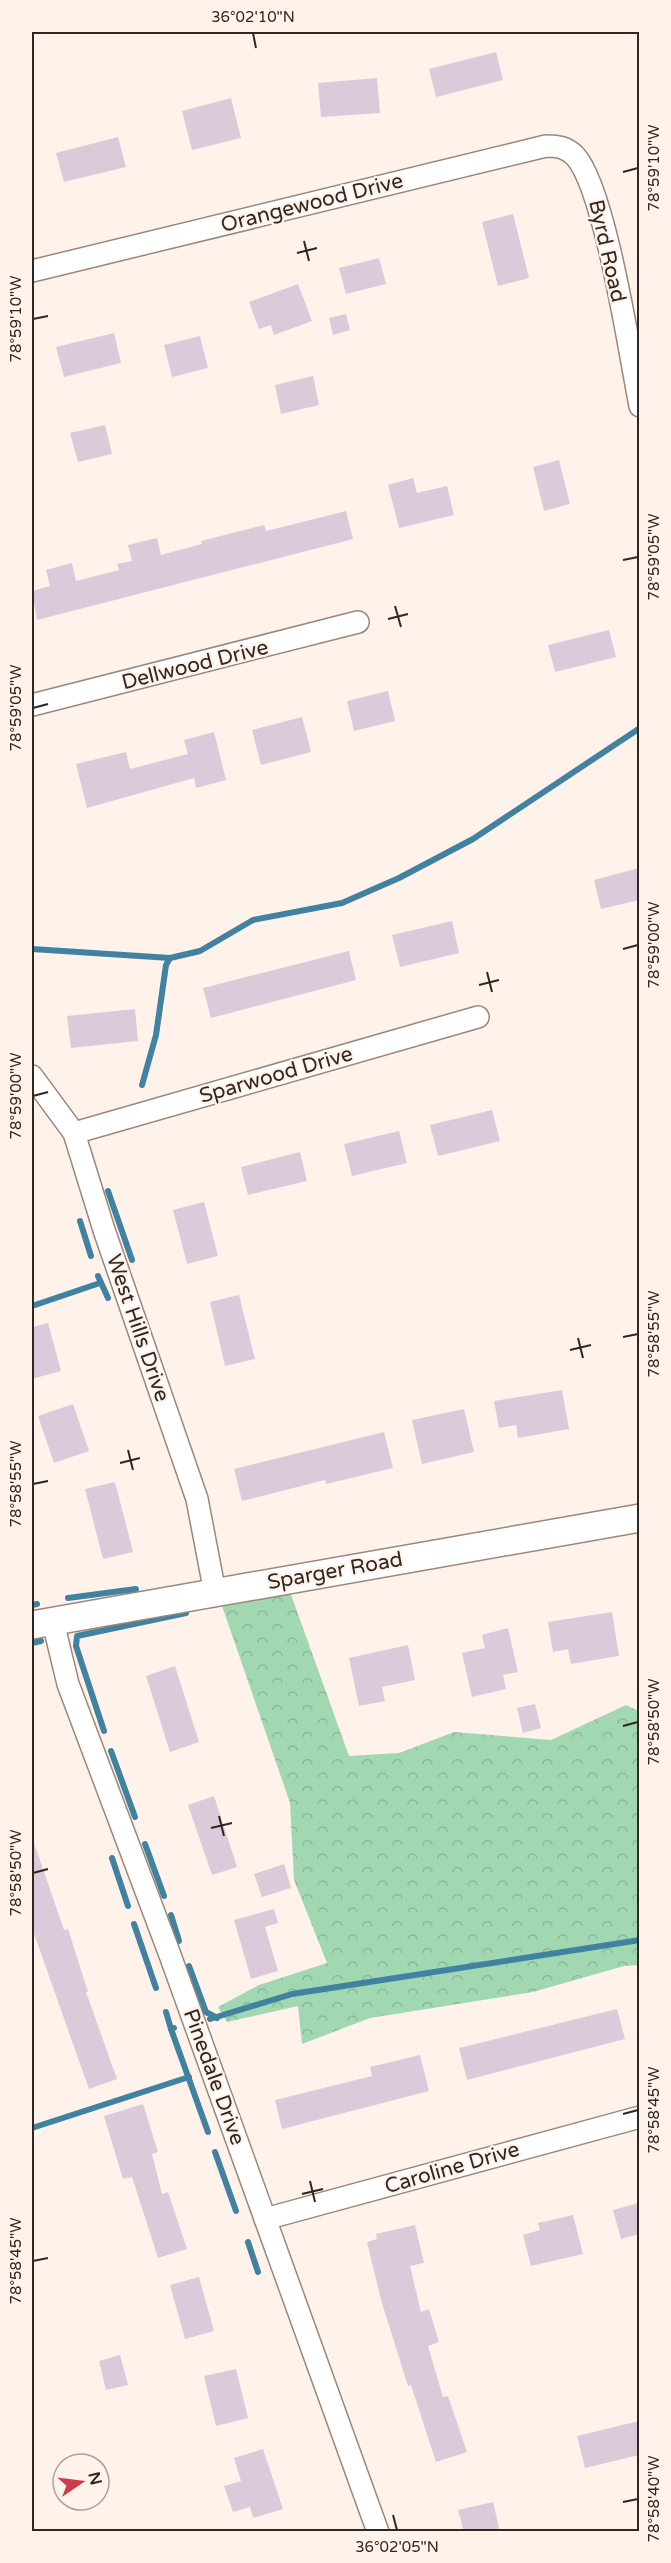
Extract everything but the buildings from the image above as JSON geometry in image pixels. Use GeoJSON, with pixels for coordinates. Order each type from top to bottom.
{"type":"FeatureCollection","features":[{"type":"Feature","properties":{"kind":"street","name":"Orangewood Drive"},"geometry":{"type":"LineString","coordinates":[[32,271],[546,146],[560,146],[568,149],[584,168]]}},
{"type":"Feature","properties":{"kind":"street","name":"Byrd Road"},"geometry":{"type":"LineString","coordinates":[[584,168],[590,181],[605,236],[639,406]]}},
{"type":"Feature","properties":{"kind":"street","name":"Dellwood Drive"},"geometry":{"type":"LineString","coordinates":[[32,705],[358,622]]}},
{"type":"Feature","properties":{"kind":"street","name":"Sparwood Drive"},"geometry":{"type":"LineString","coordinates":[[74,1133],[478,1017]]}},
{"type":"Feature","properties":{"kind":"street","name":"West Hills Drive"},"geometry":{"type":"LineString","coordinates":[[32,1076],[74,1133],[104,1230],[197,1499],[215,1593]]}},
{"type":"Feature","properties":{"kind":"street","name":"Sparger Road"},"geometry":{"type":"LineString","coordinates":[[42,1623],[639,1518]]}},
{"type":"Feature","properties":{"kind":"street","name":"Pinedale Drive"},"geometry":{"type":"LineString","coordinates":[[42,1623],[68,1684],[378,2532]]}},
{"type":"Feature","properties":{"kind":"street","name":"Caroline Drive"},"geometry":{"type":"LineString","coordinates":[[265,2219],[639,2117]]}},
{"type":"Feature","properties":{"kind":"green space"},"geometry":{"type":"Polygon","coordinates":[[[289,1589],[349,1756],[399,1753],[454,1732],[551,1740],[626,1705],[639,1711],[639,1965],[624,1966],[533,1992],[370,2018],[302,2044],[298,2006],[227,2022],[218,2007],[259,1985],[327,1963],[294,1880],[290,1803],[221,1603],[289,1589]]]}},
{"type":"Feature","properties":{"kind":"waterway"},"geometry":{"type":"LineString","coordinates":[[32,949],[170,958],[200,951],[253,920],[342,903],[399,878],[473,839],[640,728]]}},
{"type":"Feature","properties":{"kind":"waterway"},"geometry":{"type":"LineString","coordinates":[[142,1085],[156,1035],[166,965],[170,958]]}},
{"type":"Feature","properties":{"kind":"waterway"},"geometry":{"type":"LineString","coordinates":[[108,1191],[132,1260]]}},
{"type":"Feature","properties":{"kind":"waterway"},"geometry":{"type":"LineString","coordinates":[[80,1221],[91,1256]]}},
{"type":"Feature","properties":{"kind":"waterway"},"geometry":{"type":"LineString","coordinates":[[98,1276],[108,1298]]}},
{"type":"Feature","properties":{"kind":"waterway"},"geometry":{"type":"LineString","coordinates":[[32,1306],[100,1283]]}},
{"type":"Feature","properties":{"kind":"waterway"},"geometry":{"type":"LineString","coordinates":[[68,1598],[136,1589]]}},
{"type":"Feature","properties":{"kind":"waterway"},"geometry":{"type":"LineString","coordinates":[[32,1605],[37,1604]]}},
{"type":"Feature","properties":{"kind":"waterway"},"geometry":{"type":"LineString","coordinates":[[104,1731],[76,1646],[77,1636],[186,1613]]}},
{"type":"Feature","properties":{"kind":"waterway"},"geometry":{"type":"LineString","coordinates":[[32,1643],[41,1641]]}},
{"type":"Feature","properties":{"kind":"waterway"},"geometry":{"type":"LineString","coordinates":[[111,1751],[135,1817]]}},
{"type":"Feature","properties":{"kind":"waterway"},"geometry":{"type":"LineString","coordinates":[[145,1844],[164,1896]]}},
{"type":"Feature","properties":{"kind":"waterway"},"geometry":{"type":"LineString","coordinates":[[112,1858],[128,1906]]}},
{"type":"Feature","properties":{"kind":"waterway"},"geometry":{"type":"LineString","coordinates":[[171,1915],[179,1941]]}},
{"type":"Feature","properties":{"kind":"waterway"},"geometry":{"type":"LineString","coordinates":[[134,1924],[156,1988]]}},
{"type":"Feature","properties":{"kind":"waterway"},"geometry":{"type":"LineString","coordinates":[[210,2019],[292,1994],[640,1940]]}},
{"type":"Feature","properties":{"kind":"waterway"},"geometry":{"type":"LineString","coordinates":[[189,1966],[206,2012],[217,2018]]}},
{"type":"Feature","properties":{"kind":"waterway"},"geometry":{"type":"LineString","coordinates":[[166,2012],[171,2029]]}},
{"type":"Feature","properties":{"kind":"waterway"},"geometry":{"type":"LineString","coordinates":[[174,2028],[171,2029],[208,2132]]}},
{"type":"Feature","properties":{"kind":"waterway"},"geometry":{"type":"LineString","coordinates":[[32,2128],[189,2077]]}},
{"type":"Feature","properties":{"kind":"waterway"},"geometry":{"type":"LineString","coordinates":[[215,2152],[236,2211]]}},
{"type":"Feature","properties":{"kind":"waterway"},"geometry":{"type":"LineString","coordinates":[[248,2242],[258,2272]]}}]}
